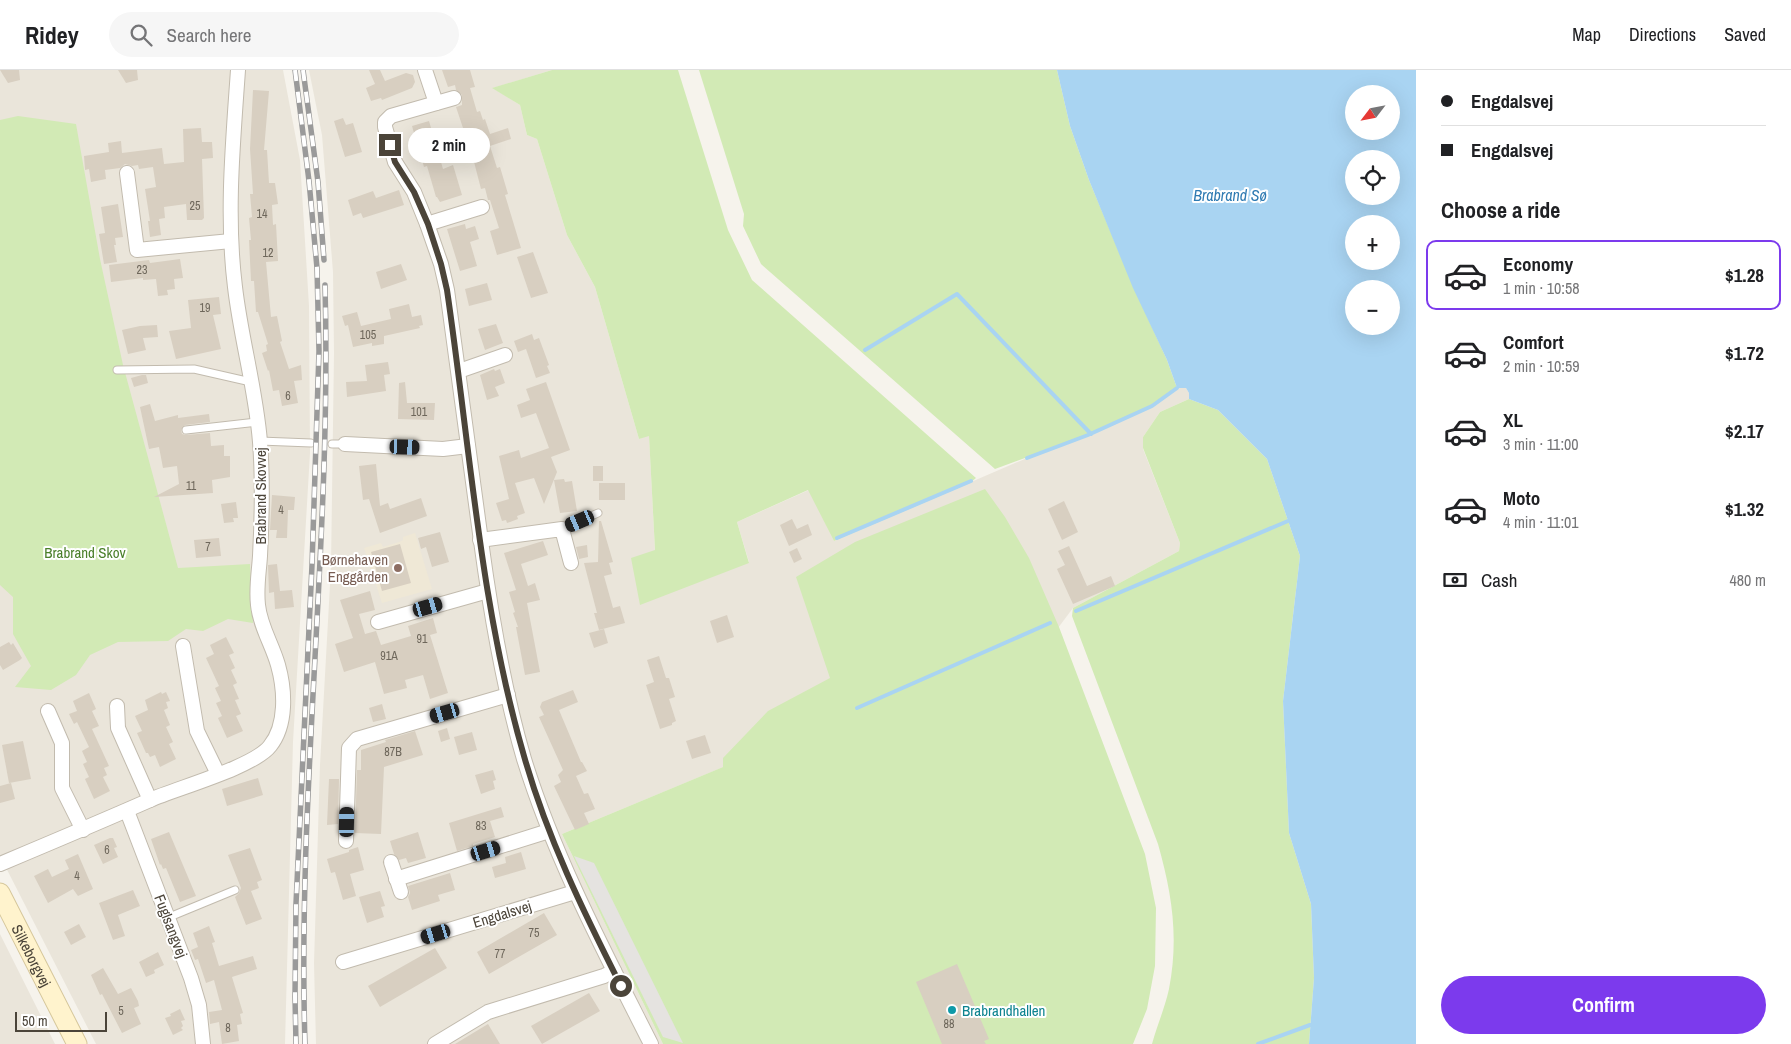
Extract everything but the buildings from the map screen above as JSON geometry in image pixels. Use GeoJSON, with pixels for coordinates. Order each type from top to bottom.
{"type":"FeatureCollection","features":[{"type":"Feature","properties":{"kind":"main road","name":"Silkeborgvej"},"geometry":{"type":"LineString","coordinates":[[0,892],[77,1044]]}},
{"type":"Feature","properties":{"kind":"street","name":"Brabrand Skovvej"},"geometry":{"type":"LineString","coordinates":[[218,774],[254,760],[270,747],[278,731],[283,712],[282,687],[278,665],[259,617],[256,589],[262,501],[260,441],[235,287],[231,241],[232,160],[238,70]]}},
{"type":"Feature","properties":{"kind":"street"},"geometry":{"type":"LineString","coordinates":[[425,70],[436,103]]}},
{"type":"Feature","properties":{"kind":"street"},"geometry":{"type":"LineString","coordinates":[[454,98],[391,116],[385,122],[385,127],[395,162],[414,192],[428,224],[447,290],[492,624],[524,756],[549,831],[574,892],[650,1044]]}},
{"type":"Feature","properties":{"kind":"street"},"geometry":{"type":"LineString","coordinates":[[127,173],[137,250],[231,241]]}},
{"type":"Feature","properties":{"kind":"street"},"geometry":{"type":"LineString","coordinates":[[428,224],[482,207]]}},
{"type":"Feature","properties":{"kind":"street"},"geometry":{"type":"LineString","coordinates":[[459,371],[505,356]]}},
{"type":"Feature","properties":{"kind":"street"},"geometry":{"type":"LineString","coordinates":[[338,444],[443,448],[468,446]]}},
{"type":"Feature","properties":{"kind":"street"},"geometry":{"type":"LineString","coordinates":[[480,540],[562,529],[571,563]]}},
{"type":"Feature","properties":{"kind":"street"},"geometry":{"type":"LineString","coordinates":[[378,622],[488,591]]}},
{"type":"Feature","properties":{"kind":"street"},"geometry":{"type":"LineString","coordinates":[[0,864],[150,800],[218,774],[197,730],[183,646]]}},
{"type":"Feature","properties":{"kind":"street"},"geometry":{"type":"LineString","coordinates":[[346,841],[349,748],[357,739],[508,695]]}},
{"type":"Feature","properties":{"kind":"street"},"geometry":{"type":"LineString","coordinates":[[117,706],[118,728],[150,800]]}},
{"type":"Feature","properties":{"kind":"street"},"geometry":{"type":"LineString","coordinates":[[48,712],[62,743],[62,788],[83,830]]}},
{"type":"Feature","properties":{"kind":"street","name":"Fuglsangvej"},"geometry":{"type":"LineString","coordinates":[[127,811],[191,978],[199,1005],[203,1044]]}},
{"type":"Feature","properties":{"kind":"street"},"geometry":{"type":"LineString","coordinates":[[391,862],[399,885],[549,831]]}},
{"type":"Feature","properties":{"kind":"street","name":"Engdalsvej"},"geometry":{"type":"LineString","coordinates":[[343,962],[574,892]]}},
{"type":"Feature","properties":{"kind":"street"},"geometry":{"type":"LineString","coordinates":[[435,1044],[488,1012],[604,976],[614,971]]}},
{"type":"Feature","properties":{"kind":"lane"},"geometry":{"type":"LineString","coordinates":[[117,370],[194,369],[251,382]]}},
{"type":"Feature","properties":{"kind":"lane"},"geometry":{"type":"LineString","coordinates":[[186,430],[257,422]]}},
{"type":"Feature","properties":{"kind":"lane"},"geometry":{"type":"LineString","coordinates":[[260,441],[311,443]]}},
{"type":"Feature","properties":{"kind":"lane"},"geometry":{"type":"LineString","coordinates":[[562,529],[598,513]]}},
{"type":"Feature","properties":{"kind":"lane"},"geometry":{"type":"LineString","coordinates":[[167,918],[236,890]]}},
{"type":"Feature","properties":{"kind":"shaded area"},"geometry":{"type":"Polygon","coordinates":[[[0,70],[283,70],[300,160],[309,306],[310,453],[293,742],[285,1044],[96,1044],[0,856],[0,70]]]}},
{"type":"Feature","properties":{"kind":"shaded area"},"geometry":{"type":"Polygon","coordinates":[[[309,70],[552,70],[493,88],[520,105],[527,135],[537,139],[567,235],[595,287],[639,439],[649,435],[655,551],[749,562],[737,522],[809,490],[834,541],[1027,458],[1091,434],[1152,406],[1177,388],[1186,388],[1189,393],[1189,399],[1160,412],[1143,437],[1143,449],[1180,543],[1179,551],[1073,608],[1058,628],[562,834],[663,1044],[316,1044],[314,963],[320,765],[331,567],[334,353],[333,272],[322,135],[309,70]]]}},
{"type":"Feature","properties":{"kind":"shaded area","name":"Børnehaven Enggården"},"geometry":{"type":"Polygon","coordinates":[[[415,533],[432,589],[382,603],[364,548],[381,543],[383,547],[399,542],[403,540],[403,537],[415,533]]]}},
{"type":"Feature","properties":{"kind":"shaded area"},"geometry":{"type":"Polygon","coordinates":[[[574,856],[594,863],[683,1043],[663,1037],[574,856]]]}},
{"type":"Feature","properties":{"kind":"shaded area"},"geometry":{"type":"Polygon","coordinates":[[[0,934],[55,1044],[0,1044],[0,934]]]}},
{"type":"Feature","properties":{"kind":"green space"},"geometry":{"type":"Polygon","coordinates":[[[552,70],[678,70],[728,230],[752,280],[976,478],[970,483],[834,541],[808,490],[737,522],[749,563],[640,605],[631,558],[655,550],[649,436],[639,439],[595,287],[567,235],[537,139],[527,135],[520,105],[492,88],[552,70]]]}},
{"type":"Feature","properties":{"kind":"green space"},"geometry":{"type":"Polygon","coordinates":[[[699,70],[1057,70],[1070,126],[1089,180],[1134,288],[1167,360],[1177,388],[1152,406],[1091,434],[995,469],[761,264],[743,226],[744,214],[699,70]]]}},
{"type":"Feature","properties":{"kind":"green space","name":"Brabrand Skov"},"geometry":{"type":"Polygon","coordinates":[[[18,116],[76,124],[100,259],[123,365],[178,568],[250,564],[253,623],[228,619],[203,631],[186,629],[168,641],[118,642],[90,655],[76,675],[51,690],[15,687],[31,666],[13,634],[13,597],[0,585],[0,120],[18,116]]]}},
{"type":"Feature","properties":{"kind":"green space"},"geometry":{"type":"Polygon","coordinates":[[[1189,399],[1218,410],[1267,459],[1300,556],[1283,701],[1289,833],[1311,904],[1314,978],[1309,1044],[1152,1044],[1169,989],[1172,970],[1174,933],[1167,880],[1158,844],[1072,616],[1073,608],[1179,551],[1180,543],[1143,448],[1143,437],[1160,412],[1189,399]]]}},
{"type":"Feature","properties":{"kind":"green space"},"geometry":{"type":"Polygon","coordinates":[[[985,489],[1005,517],[1029,558],[1059,627],[1145,854],[1156,908],[1155,966],[1147,1009],[1133,1044],[663,1044],[562,834],[723,767],[723,758],[768,711],[830,678],[796,577],[855,542],[985,489]]]}},
{"type":"Feature","properties":{"kind":"water","name":"Brabrand Sø"},"geometry":{"type":"Polygon","coordinates":[[[1057,70],[1416,70],[1416,1044],[1309,1044],[1314,978],[1311,904],[1289,833],[1283,701],[1300,556],[1267,459],[1218,410],[1189,399],[1189,393],[1186,388],[1177,388],[1167,360],[1133,288],[1089,180],[1070,126],[1057,70]]]}},
{"type":"Feature","properties":{"kind":"waterway"},"geometry":{"type":"LineString","coordinates":[[865,350],[957,294],[1091,434]]}},
{"type":"Feature","properties":{"kind":"waterway"},"geometry":{"type":"LineString","coordinates":[[1027,458],[1088,435],[1152,406],[1177,388]]}},
{"type":"Feature","properties":{"kind":"waterway"},"geometry":{"type":"LineString","coordinates":[[837,538],[971,481]]}},
{"type":"Feature","properties":{"kind":"waterway"},"geometry":{"type":"LineString","coordinates":[[1076,611],[1288,521]]}},
{"type":"Feature","properties":{"kind":"waterway"},"geometry":{"type":"LineString","coordinates":[[857,708],[1050,623]]}},
{"type":"Feature","properties":{"kind":"waterway"},"geometry":{"type":"LineString","coordinates":[[1258,1044],[1310,1025]]}},
{"type":"Feature","properties":{"kind":"railway"},"geometry":{"type":"LineString","coordinates":[[295,70],[309,181],[317,268],[319,351],[312,565],[296,904],[296,1044]]}},
{"type":"Feature","properties":{"kind":"railway"},"geometry":{"type":"LineString","coordinates":[[303,70],[318,182],[324,260]]}},
{"type":"Feature","properties":{"kind":"railway"},"geometry":{"type":"LineString","coordinates":[[305,1044],[306,854],[324,475],[325,285]]}},
{"type":"Feature","properties":{"kind":"place","name":"Børnehaven Enggården"},"geometry":{"type":"Point","coordinates":[398,568]}},
{"type":"Feature","properties":{"kind":"place","name":"Brabrandhallen"},"geometry":{"type":"Point","coordinates":[952,1010]}},
{"type":"Feature","properties":{"kind":"route"},"geometry":{"type":"LineString","coordinates":[[390,145],[395,162],[414,192],[428,224],[447,290],[492,624],[524,756],[536,797],[574,892],[621,986]]}}]}
